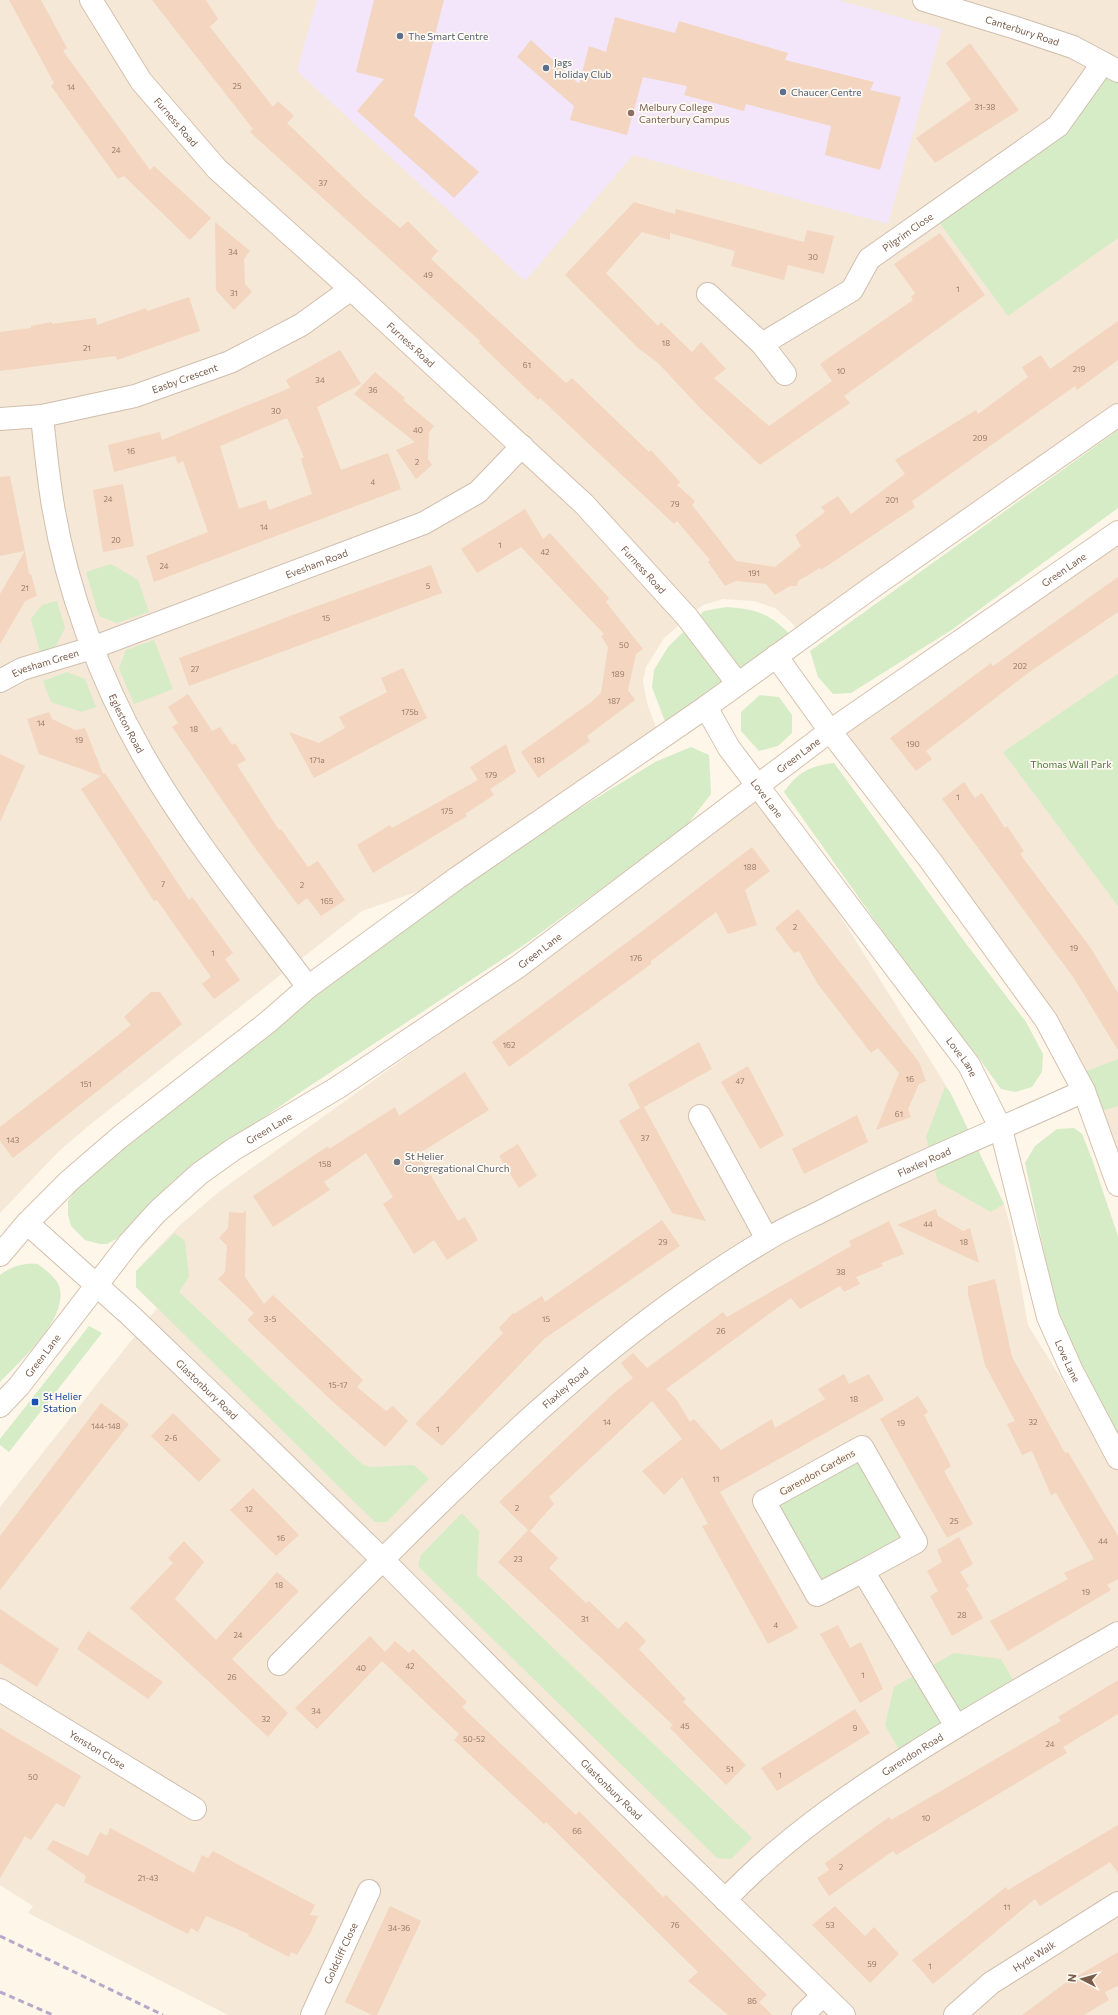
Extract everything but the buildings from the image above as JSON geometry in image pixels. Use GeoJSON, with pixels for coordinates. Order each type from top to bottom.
{"type":"FeatureCollection","features":[{"type":"Feature","properties":{"kind":"street","name":"Furness Road"},"geometry":{"type":"LineString","coordinates":[[91,0],[141,81],[217,169],[351,289],[584,504],[687,617],[738,684]]}},
{"type":"Feature","properties":{"kind":"street","name":"Canterbury Road"},"geometry":{"type":"LineString","coordinates":[[924,0],[1016,28],[1074,48],[1111,67]]}},
{"type":"Feature","properties":{"kind":"street","name":"Pilgrim Close"},"geometry":{"type":"LineString","coordinates":[[762,344],[852,290],[869,259],[1058,126],[1111,67]]}},
{"type":"Feature","properties":{"kind":"street","name":"Easby Crescent"},"geometry":{"type":"LineString","coordinates":[[0,419],[42,416],[135,396],[230,362],[301,325],[351,289]]}},
{"type":"Feature","properties":{"kind":"street"},"geometry":{"type":"LineString","coordinates":[[708,294],[762,344],[785,374]]}},
{"type":"Feature","properties":{"kind":"street"},"geometry":{"type":"LineString","coordinates":[[0,1256],[27,1223],[69,1181],[120,1137],[268,1022],[308,987],[457,878],[706,707],[1118,415]]}},
{"type":"Feature","properties":{"kind":"street","name":"Egleston Road"},"geometry":{"type":"LineString","coordinates":[[42,416],[53,507],[64,554],[92,648],[132,734],[172,801],[308,987]]}},
{"type":"Feature","properties":{"kind":"street","name":"Evesham Road"},"geometry":{"type":"LineString","coordinates":[[92,648],[424,523],[478,492],[522,446]]}},
{"type":"Feature","properties":{"kind":"street","name":"Green Lane"},"geometry":{"type":"LineString","coordinates":[[0,1406],[19,1386],[129,1243],[157,1212],[199,1174],[234,1149],[337,1088],[519,966],[830,730],[1118,532]]}},
{"type":"Feature","properties":{"kind":"street","name":"Evesham Green"},"geometry":{"type":"LineString","coordinates":[[0,681],[22,669],[92,648]]}},
{"type":"Feature","properties":{"kind":"street"},"geometry":{"type":"LineString","coordinates":[[776,656],[830,730],[930,860],[1046,1020],[1084,1090],[1118,1185]]}},
{"type":"Feature","properties":{"kind":"street","name":"Love Lane"},"geometry":{"type":"LineString","coordinates":[[706,707],[729,748],[969,1065],[1001,1129],[1048,1317],[1072,1371],[1118,1458]]}},
{"type":"Feature","properties":{"kind":"street","name":"Flaxley Road"},"geometry":{"type":"LineString","coordinates":[[383,1560],[520,1427],[603,1354],[695,1287],[767,1239],[858,1192],[1001,1129],[1084,1090]]}},
{"type":"Feature","properties":{"kind":"street"},"geometry":{"type":"LineString","coordinates":[[700,1116],[767,1239]]}},
{"type":"Feature","properties":{"kind":"street","name":"Glastonbury Road"},"geometry":{"type":"LineString","coordinates":[[27,1223],[131,1316],[383,1560],[508,1686],[844,2015]]}},
{"type":"Feature","properties":{"kind":"street","name":"Garendon Gardens"},"geometry":{"type":"LineString","coordinates":[[862,1447],[916,1542],[863,1571],[817,1595],[764,1502],[862,1447]]}},
{"type":"Feature","properties":{"kind":"street"},"geometry":{"type":"LineString","coordinates":[[279,1664],[383,1560]]}},
{"type":"Feature","properties":{"kind":"street"},"geometry":{"type":"LineString","coordinates":[[863,1571],[956,1726]]}},
{"type":"Feature","properties":{"kind":"street","name":"Garendon Road"},"geometry":{"type":"LineString","coordinates":[[725,1900],[800,1830],[851,1792],[956,1726],[1118,1633]]}},
{"type":"Feature","properties":{"kind":"street","name":"Yenston Close"},"geometry":{"type":"LineString","coordinates":[[0,1690],[195,1809]]}},
{"type":"Feature","properties":{"kind":"street","name":"Goldcliff Close"},"geometry":{"type":"LineString","coordinates":[[312,2015],[369,1891]]}},
{"type":"Feature","properties":{"kind":"street","name":"Hyde Walk"},"geometry":{"type":"LineString","coordinates":[[955,2015],[991,1983],[1118,1903]]}},
{"type":"Feature","properties":{"kind":"street"},"geometry":{"type":"LineString","coordinates":[[803,2015],[823,1995]]}},
{"type":"Feature","properties":{"kind":"shaded area"},"geometry":{"type":"Polygon","coordinates":[[[0,0],[1118,0],[1118,409],[800,633],[790,621],[775,608],[754,601],[723,599],[703,605],[664,638],[646,667],[643,681],[647,703],[658,733],[436,885],[362,911],[92,1123],[58,1152],[0,1213],[0,0]]]}},
{"type":"Feature","properties":{"kind":"shaded area","name":"Melbury College Canterbury Campus"},"geometry":{"type":"Polygon","coordinates":[[[317,0],[838,0],[942,29],[888,224],[633,155],[525,281],[297,71],[317,0]]]}},
{"type":"Feature","properties":{"kind":"shaded area"},"geometry":{"type":"Polygon","coordinates":[[[1118,538],[1118,1157],[1102,1111],[841,730],[1118,538]]]}},
{"type":"Feature","properties":{"kind":"shaded area"},"geometry":{"type":"Polygon","coordinates":[[[765,795],[950,1092],[1004,1204],[1011,1229],[1028,1325],[1118,1471],[1118,2015],[228,2015],[28,1913],[33,1906],[0,1885],[0,1507],[157,1308],[136,1287],[136,1271],[180,1225],[220,1191],[519,976],[765,795]]]}},
{"type":"Feature","properties":{"kind":"green space"},"geometry":{"type":"Polygon","coordinates":[[[1105,72],[1118,80],[1118,238],[1008,316],[936,218],[1105,72]]]}},
{"type":"Feature","properties":{"kind":"green space"},"geometry":{"type":"Polygon","coordinates":[[[1118,430],[1118,508],[953,629],[851,693],[833,694],[818,677],[810,651],[1118,430]]]}},
{"type":"Feature","properties":{"kind":"green space"},"geometry":{"type":"Polygon","coordinates":[[[111,564],[138,580],[149,612],[117,623],[99,616],[86,572],[111,564]]]}},
{"type":"Feature","properties":{"kind":"green space"},"geometry":{"type":"Polygon","coordinates":[[[57,601],[65,628],[56,646],[40,652],[31,619],[42,605],[57,601]]]}},
{"type":"Feature","properties":{"kind":"green space"},"geometry":{"type":"Polygon","coordinates":[[[726,607],[747,609],[763,614],[778,623],[793,638],[667,727],[652,687],[654,670],[668,647],[704,611],[726,607]]]}},
{"type":"Feature","properties":{"kind":"green space"},"geometry":{"type":"Polygon","coordinates":[[[154,640],[173,689],[134,704],[119,668],[126,650],[154,640]]]}},
{"type":"Feature","properties":{"kind":"green space"},"geometry":{"type":"Polygon","coordinates":[[[67,672],[85,679],[96,707],[82,712],[51,702],[43,681],[67,672]]]}},
{"type":"Feature","properties":{"kind":"green space","name":"Thomas Wall Park"},"geometry":{"type":"Polygon","coordinates":[[[1118,674],[1118,906],[1003,752],[1118,674]]]}},
{"type":"Feature","properties":{"kind":"green space"},"geometry":{"type":"Polygon","coordinates":[[[760,695],[779,697],[792,715],[792,733],[778,746],[759,751],[741,731],[741,712],[760,695]]]}},
{"type":"Feature","properties":{"kind":"green space"},"geometry":{"type":"Polygon","coordinates":[[[691,747],[709,755],[711,794],[684,829],[521,947],[302,1091],[173,1181],[118,1238],[107,1244],[100,1244],[85,1240],[71,1226],[68,1215],[68,1201],[75,1191],[126,1144],[274,1027],[496,860],[655,762],[691,747]]]}},
{"type":"Feature","properties":{"kind":"green space"},"geometry":{"type":"Polygon","coordinates":[[[834,763],[967,945],[1026,1022],[1043,1054],[1042,1072],[1032,1087],[1015,1092],[1001,1089],[976,1054],[935,1005],[784,792],[794,779],[805,771],[818,766],[834,763]]]}},
{"type":"Feature","properties":{"kind":"green space"},"geometry":{"type":"Polygon","coordinates":[[[1118,1059],[1118,1106],[1102,1111],[1082,1073],[1118,1059]]]}},
{"type":"Feature","properties":{"kind":"green space"},"geometry":{"type":"Polygon","coordinates":[[[945,1087],[950,1092],[1004,1204],[991,1212],[938,1182],[926,1137],[945,1087]]]}},
{"type":"Feature","properties":{"kind":"green space"},"geometry":{"type":"Polygon","coordinates":[[[1074,1128],[1082,1134],[1118,1236],[1118,1436],[1058,1317],[1025,1163],[1035,1146],[1057,1129],[1074,1128]]]}},
{"type":"Feature","properties":{"kind":"green space"},"geometry":{"type":"Polygon","coordinates":[[[175,1233],[185,1241],[189,1277],[179,1292],[362,1464],[369,1467],[414,1465],[429,1479],[387,1522],[375,1522],[136,1287],[136,1271],[175,1233]]]}},
{"type":"Feature","properties":{"kind":"green space"},"geometry":{"type":"Polygon","coordinates":[[[38,1264],[58,1283],[60,1298],[57,1312],[41,1338],[0,1382],[0,1275],[9,1269],[18,1266],[38,1264]]]}},
{"type":"Feature","properties":{"kind":"green space"},"geometry":{"type":"Polygon","coordinates":[[[89,1326],[102,1333],[9,1452],[0,1445],[0,1439],[89,1326]]]}},
{"type":"Feature","properties":{"kind":"green space"},"geometry":{"type":"Polygon","coordinates":[[[861,1454],[907,1540],[818,1589],[773,1503],[861,1454]]]}},
{"type":"Feature","properties":{"kind":"green space"},"geometry":{"type":"Polygon","coordinates":[[[462,1513],[479,1531],[477,1575],[752,1838],[731,1859],[717,1858],[418,1566],[421,1555],[462,1513]]]}},
{"type":"Feature","properties":{"kind":"green space"},"geometry":{"type":"Polygon","coordinates":[[[954,1653],[1001,1659],[1017,1687],[902,1755],[885,1725],[894,1687],[954,1653]]]}},
{"type":"Feature","properties":{"kind":"railway"},"geometry":{"type":"LineString","coordinates":[[0,1936],[163,2015]]}},
{"type":"Feature","properties":{"kind":"railway"},"geometry":{"type":"LineString","coordinates":[[0,1992],[53,2015]]}},
{"type":"Feature","properties":{"kind":"place","name":"The Smart Centre"},"geometry":{"type":"Point","coordinates":[400,36]}},
{"type":"Feature","properties":{"kind":"place","name":"Jags Holiday Club"},"geometry":{"type":"Point","coordinates":[546,68]}},
{"type":"Feature","properties":{"kind":"place","name":"Chaucer Centre"},"geometry":{"type":"Point","coordinates":[783,92]}},
{"type":"Feature","properties":{"kind":"place","name":"Melbury College Canterbury Campus"},"geometry":{"type":"Point","coordinates":[631,113]}},
{"type":"Feature","properties":{"kind":"place","name":"St Helier Congregational Church"},"geometry":{"type":"Point","coordinates":[397,1162]}},
{"type":"Feature","properties":{"kind":"place","name":"St Helier Station"},"geometry":{"type":"Point","coordinates":[35,1402]}}]}
